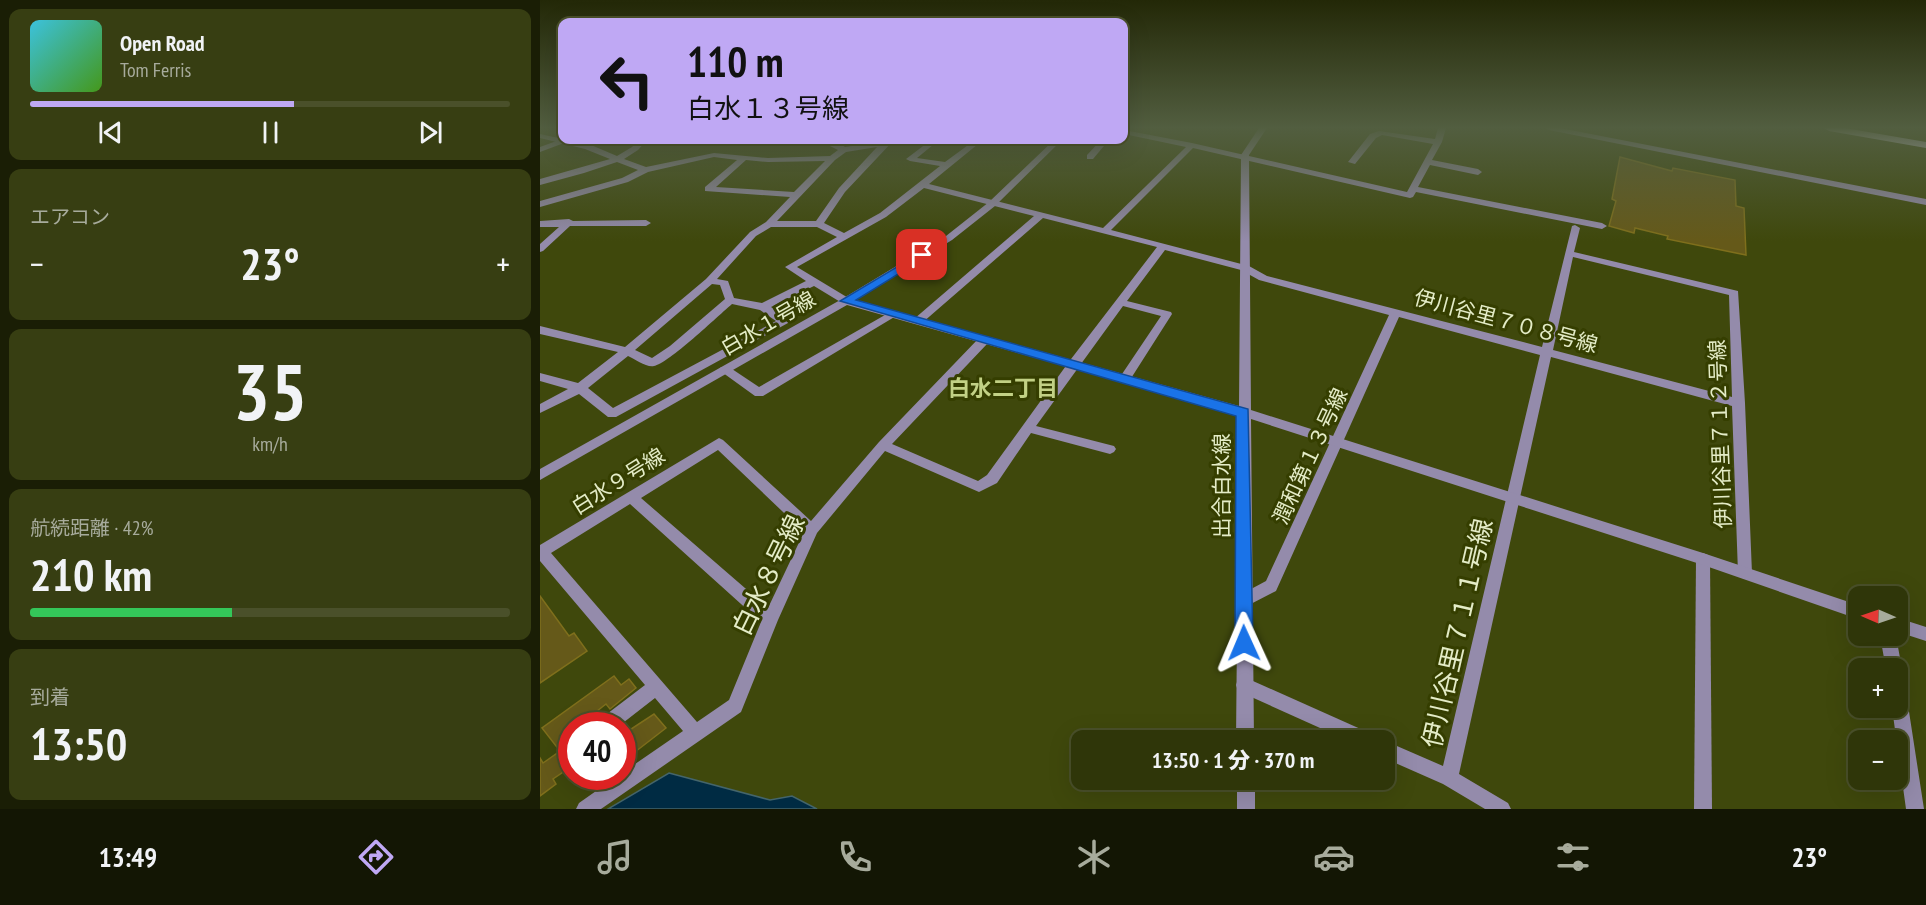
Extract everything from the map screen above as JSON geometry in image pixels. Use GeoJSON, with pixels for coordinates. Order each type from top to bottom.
{"type":"FeatureCollection","features":[{"type":"Feature","properties":{"kind":"street"},"geometry":{"type":"LineString","coordinates":[[540,182],[595,166]]}},
{"type":"Feature","properties":{"kind":"street"},"geometry":{"type":"LineString","coordinates":[[635,166],[645,170]]}},
{"type":"Feature","properties":{"kind":"street"},"geometry":{"type":"LineString","coordinates":[[540,204],[625,180],[645,170],[665,166]]}},
{"type":"Feature","properties":{"kind":"street"},"geometry":{"type":"LineString","coordinates":[[735,166],[708,189],[797,195]]}},
{"type":"Feature","properties":{"kind":"street"},"geometry":{"type":"LineString","coordinates":[[540,409],[580,388],[710,281],[753,234],[769,224],[825,166]]}},
{"type":"Feature","properties":{"kind":"street"},"geometry":{"type":"LineString","coordinates":[[819,224],[842,190],[864,166]]}},
{"type":"Feature","properties":{"kind":"street"},"geometry":{"type":"LineString","coordinates":[[947,166],[883,215],[790,267],[846,301],[1243,412],[1703,559],[1848,609]]}},
{"type":"Feature","properties":{"kind":"street","name":"白水１号線"},"geometry":{"type":"LineString","coordinates":[[540,475],[846,301],[949,238],[992,204],[1031,166]]}},
{"type":"Feature","properties":{"kind":"street"},"geometry":{"type":"LineString","coordinates":[[1104,232],[1171,166]]}},
{"type":"Feature","properties":{"kind":"street","name":"出合白水線"},"geometry":{"type":"LineString","coordinates":[[1245,166],[1243,412],[1245,730]]}},
{"type":"Feature","properties":{"kind":"street"},"geometry":{"type":"LineString","coordinates":[[1281,166],[1299,171],[1602,226]]}},
{"type":"Feature","properties":{"kind":"street"},"geometry":{"type":"LineString","coordinates":[[1412,192],[1426,166]]}},
{"type":"Feature","properties":{"kind":"street"},"geometry":{"type":"LineString","coordinates":[[1447,166],[1478,172]]}},
{"type":"Feature","properties":{"kind":"street"},"geometry":{"type":"LineString","coordinates":[[1741,166],[1926,202]]}},
{"type":"Feature","properties":{"kind":"street","name":"伊川谷里７０８号線"},"geometry":{"type":"LineString","coordinates":[[924,185],[1163,246],[1245,268],[1263,278],[1739,403]]}},
{"type":"Feature","properties":{"kind":"street"},"geometry":{"type":"LineString","coordinates":[[918,321],[1041,215]]}},
{"type":"Feature","properties":{"kind":"street"},"geometry":{"type":"LineString","coordinates":[[540,249],[569,222]]}},
{"type":"Feature","properties":{"kind":"street"},"geometry":{"type":"LineString","coordinates":[[540,224],[646,223]]}},
{"type":"Feature","properties":{"kind":"street"},"geometry":{"type":"LineString","coordinates":[[769,224],[819,224],[844,237]]}},
{"type":"Feature","properties":{"kind":"street","name":"伊川谷里７１１号線"},"geometry":{"type":"LineString","coordinates":[[1449,778],[1512,499],[1571,254],[1575,228]]}},
{"type":"Feature","properties":{"kind":"street"},"geometry":{"type":"LineString","coordinates":[[883,445],[979,487],[992,479],[1072,366],[1163,246]]}},
{"type":"Feature","properties":{"kind":"street","name":"伊川谷里７１２号線"},"geometry":{"type":"LineString","coordinates":[[1571,254],[1734,293],[1745,573]]}},
{"type":"Feature","properties":{"kind":"street"},"geometry":{"type":"LineString","coordinates":[[710,281],[724,283],[730,300]]}},
{"type":"Feature","properties":{"kind":"street"},"geometry":{"type":"LineString","coordinates":[[763,307],[813,282]]}},
{"type":"Feature","properties":{"kind":"street"},"geometry":{"type":"LineString","coordinates":[[540,377],[580,388],[612,414],[784,321],[763,307],[730,300]]}},
{"type":"Feature","properties":{"kind":"street"},"geometry":{"type":"LineString","coordinates":[[540,330],[627,351],[653,363],[674,350],[730,300]]}},
{"type":"Feature","properties":{"kind":"street"},"geometry":{"type":"LineString","coordinates":[[1120,302],[1167,314],[1124,380]]}},
{"type":"Feature","properties":{"kind":"street","name":"潤和第１３号線"},"geometry":{"type":"LineString","coordinates":[[1243,601],[1271,586],[1338,444],[1396,312]]}},
{"type":"Feature","properties":{"kind":"street"},"geometry":{"type":"LineString","coordinates":[[725,370],[759,393],[892,314]]}},
{"type":"Feature","properties":{"kind":"street","name":"白水８号線"},"geometry":{"type":"LineString","coordinates":[[585,809],[735,706],[770,620],[811,530],[883,445],[983,341]]}},
{"type":"Feature","properties":{"kind":"street"},"geometry":{"type":"LineString","coordinates":[[1028,428],[1110,449]]}},
{"type":"Feature","properties":{"kind":"street","name":"白水９号線"},"geometry":{"type":"LineString","coordinates":[[696,733],[541,552],[719,443],[811,530]]}},
{"type":"Feature","properties":{"kind":"street"},"geometry":{"type":"LineString","coordinates":[[632,497],[770,620]]}},
{"type":"Feature","properties":{"kind":"street"},"geometry":{"type":"LineString","coordinates":[[1703,559],[1703,809]]}},
{"type":"Feature","properties":{"kind":"street"},"geometry":{"type":"LineString","coordinates":[[1908,628],[1926,634]]}},
{"type":"Feature","properties":{"kind":"street"},"geometry":{"type":"LineString","coordinates":[[1244,685],[1344,730]]}},
{"type":"Feature","properties":{"kind":"street"},"geometry":{"type":"LineString","coordinates":[[623,712],[656,687]]}},
{"type":"Feature","properties":{"kind":"street"},"geometry":{"type":"LineString","coordinates":[[1902,718],[1915,809]]}},
{"type":"Feature","properties":{"kind":"street"},"geometry":{"type":"LineString","coordinates":[[1395,754],[1449,778],[1502,809]]}},
{"type":"Feature","properties":{"kind":"street"},"geometry":{"type":"LineString","coordinates":[[1246,790],[1246,809]]}},
{"type":"Feature","properties":{"kind":"water"},"geometry":{"type":"Polygon","coordinates":[[[669,773],[770,800],[792,796],[817,809],[608,809],[669,773]]]}},
{"type":"Feature","properties":{"kind":"building"},"geometry":{"type":"Polygon","coordinates":[[[1618,166],[1653,166],[1672,171],[1673,168],[1735,180],[1736,206],[1744,208],[1746,255],[1667,239],[1668,236],[1635,228],[1634,233],[1609,226],[1616,201],[1612,199],[1618,166]]]}},
{"type":"Feature","properties":{"kind":"building"},"geometry":{"type":"Polygon","coordinates":[[[540,596],[569,636],[574,633],[587,651],[540,683],[540,596]]]}},
{"type":"Feature","properties":{"kind":"building"},"geometry":{"type":"Polygon","coordinates":[[[614,676],[621,685],[629,679],[636,688],[610,709],[606,704],[596,712],[564,712],[614,676]]]}},
{"type":"Feature","properties":{"kind":"building"},"geometry":{"type":"Polygon","coordinates":[[[654,714],[666,728],[636,751],[636,726],[654,714]]]}},
{"type":"Feature","properties":{"kind":"building"},"geometry":{"type":"Polygon","coordinates":[[[558,716],[558,748],[542,728],[558,716]]]}},
{"type":"Feature","properties":{"kind":"building"},"geometry":{"type":"Polygon","coordinates":[[[558,752],[558,776],[553,779],[556,784],[540,796],[540,758],[543,763],[558,752]]]}},
{"type":"Feature","properties":{"kind":"district","name":"白水二丁目"},"geometry":{"type":"Point","coordinates":[1003,388]}},
{"type":"Feature","properties":{"kind":"route"},"geometry":{"type":"LineString","coordinates":[[922,255],[846,301],[1243,412],[1244,643]]}}]}
